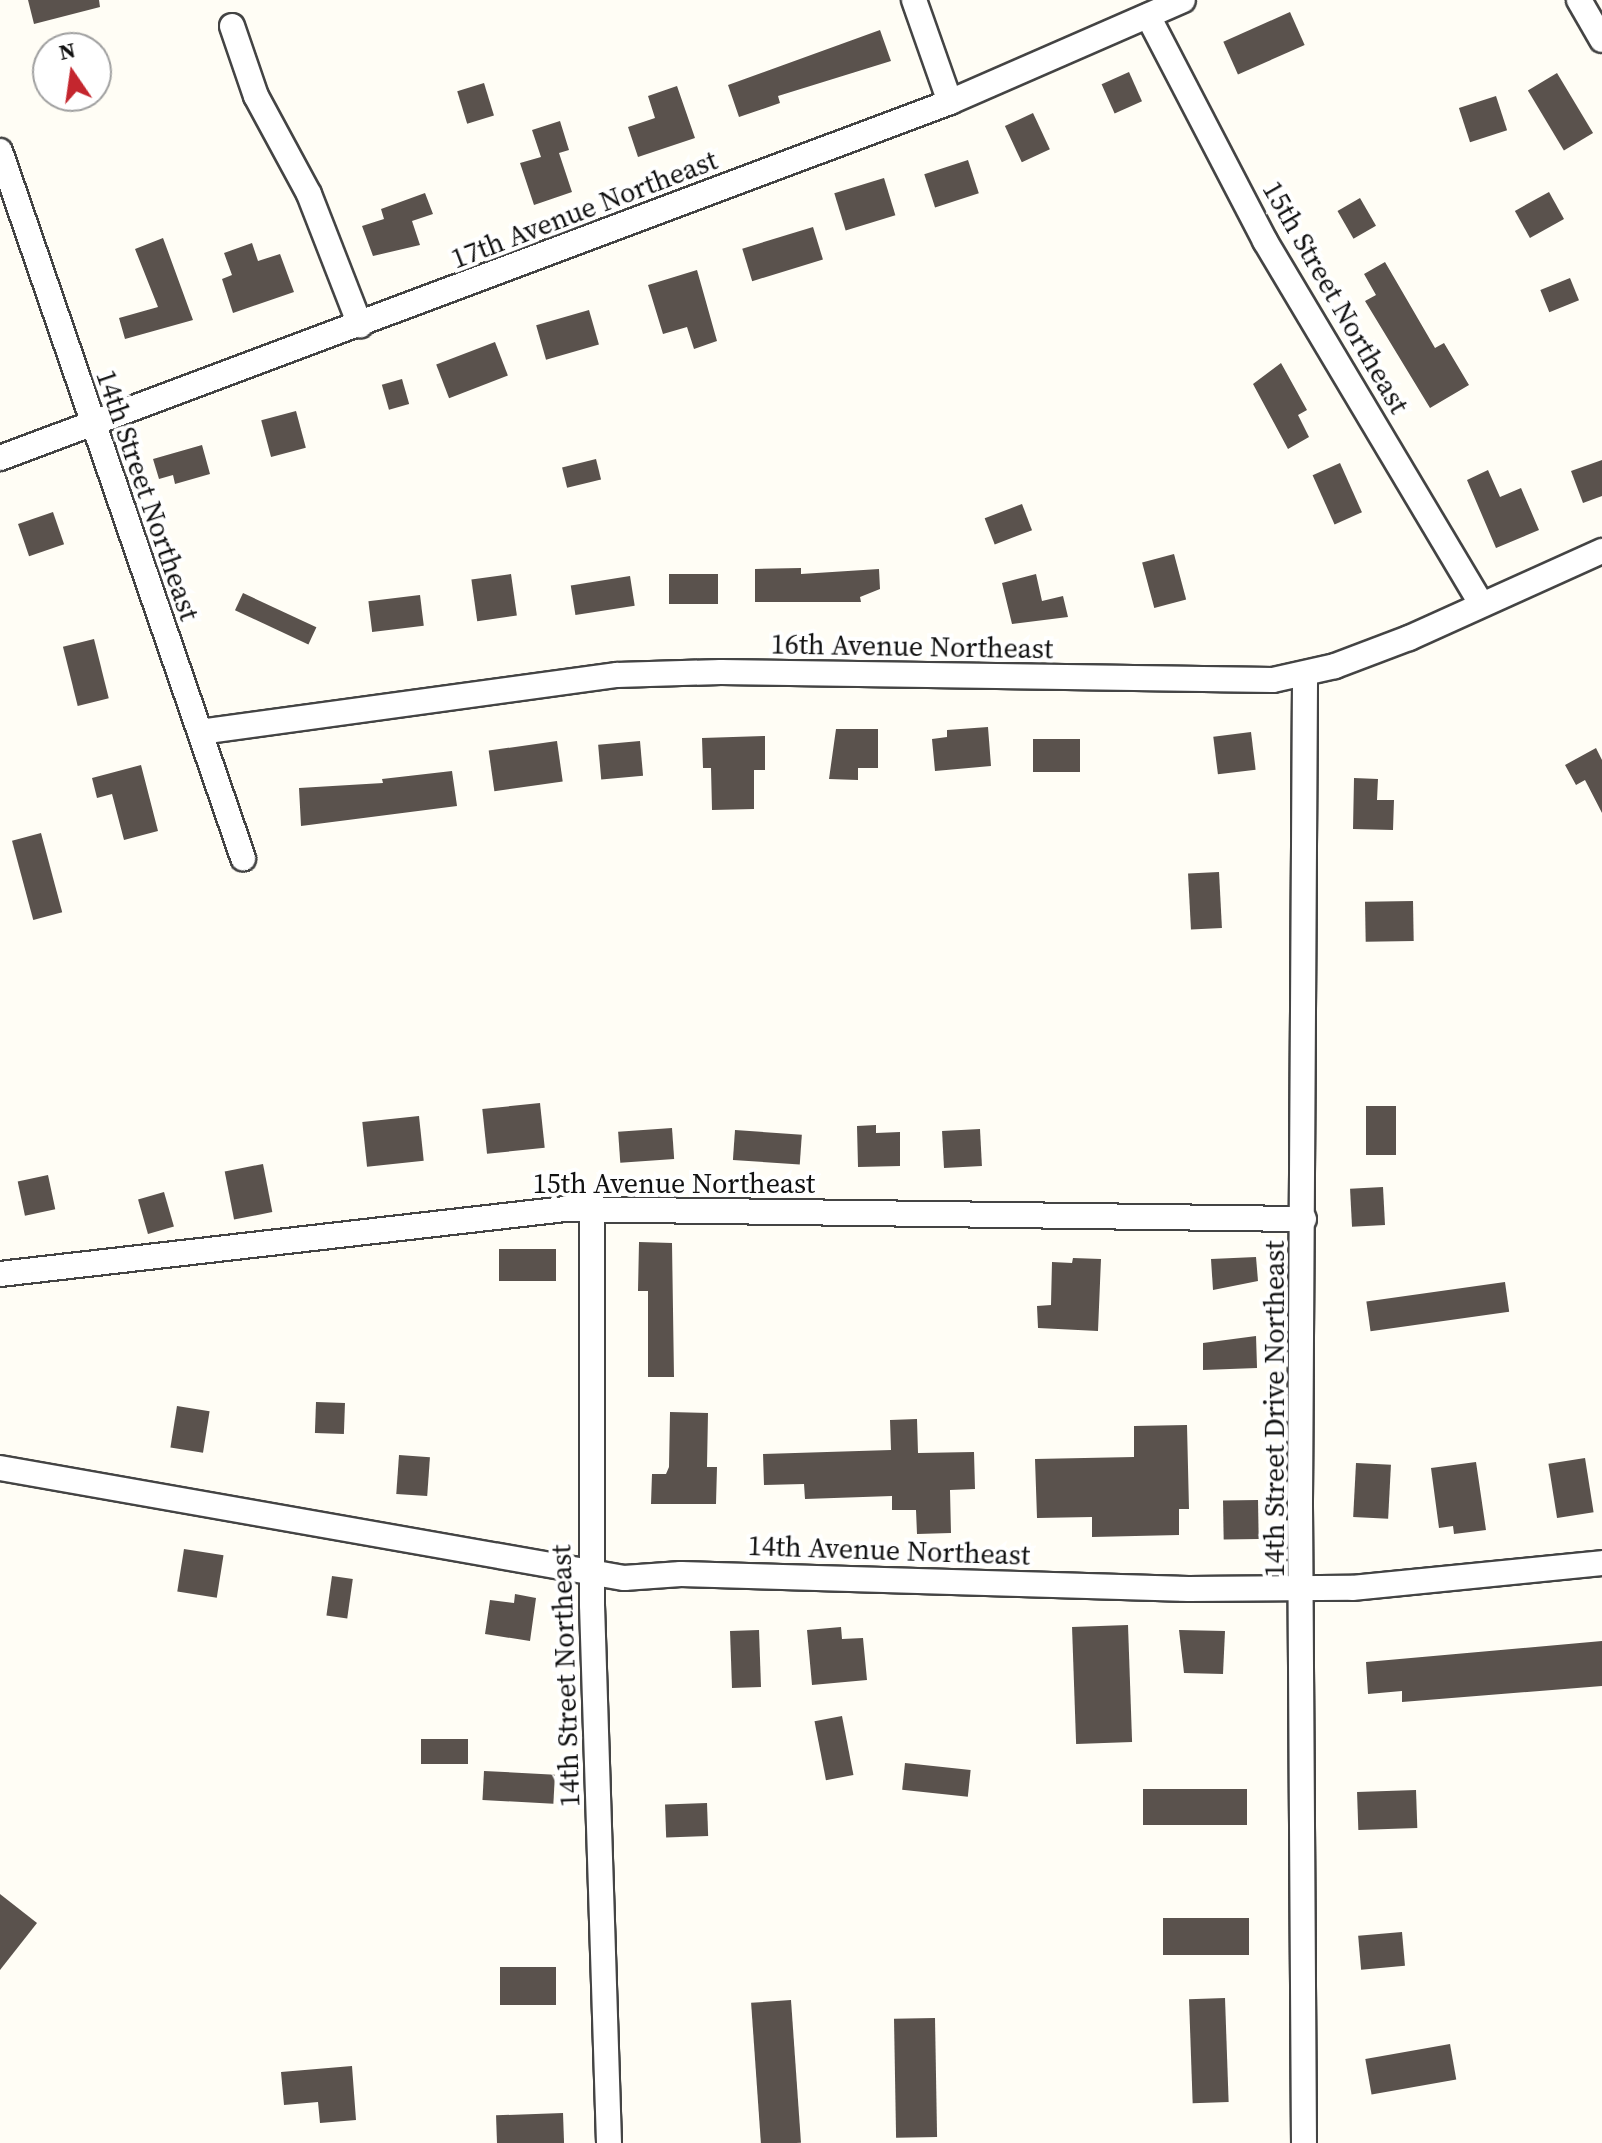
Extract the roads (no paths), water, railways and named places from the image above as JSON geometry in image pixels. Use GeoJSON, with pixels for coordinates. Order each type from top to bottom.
{"type":"FeatureCollection","features":[{"type":"Feature","properties":{"kind":"street"},"geometry":{"type":"LineString","coordinates":[[914,0],[950,102]]}},
{"type":"Feature","properties":{"kind":"street","name":"17th Avenue Northeast"},"geometry":{"type":"LineString","coordinates":[[0,458],[950,102],[1183,0]]}},
{"type":"Feature","properties":{"kind":"street"},"geometry":{"type":"LineString","coordinates":[[1579,0],[1602,40]]}},
{"type":"Feature","properties":{"kind":"street","name":"15th Street Northeast"},"geometry":{"type":"LineString","coordinates":[[1148,16],[1265,241],[1481,603]]}},
{"type":"Feature","properties":{"kind":"street"},"geometry":{"type":"LineString","coordinates":[[232,26],[256,96],[309,194],[360,325]]}},
{"type":"Feature","properties":{"kind":"street","name":"14th Street Northeast"},"geometry":{"type":"LineString","coordinates":[[0,151],[243,858]]}},
{"type":"Feature","properties":{"kind":"street","name":"16th Avenue Northeast"},"geometry":{"type":"LineString","coordinates":[[200,732],[617,675],[721,672],[1236,682],[1305,675],[1409,638],[1602,551]]}},
{"type":"Feature","properties":{"kind":"street","name":"14th Street Drive Northeast"},"geometry":{"type":"LineString","coordinates":[[1304,2143],[1305,675]]}},
{"type":"Feature","properties":{"kind":"street","name":"14th Street Northeast"},"geometry":{"type":"LineString","coordinates":[[592,1208],[593,1574],[609,2143]]}},
{"type":"Feature","properties":{"kind":"street","name":"15th Avenue Northeast"},"geometry":{"type":"LineString","coordinates":[[0,1274],[592,1208],[1304,1219]]}},
{"type":"Feature","properties":{"kind":"street","name":"14th Avenue Northeast"},"geometry":{"type":"LineString","coordinates":[[0,1468],[593,1574],[1304,1589],[1602,1563]]}}]}
